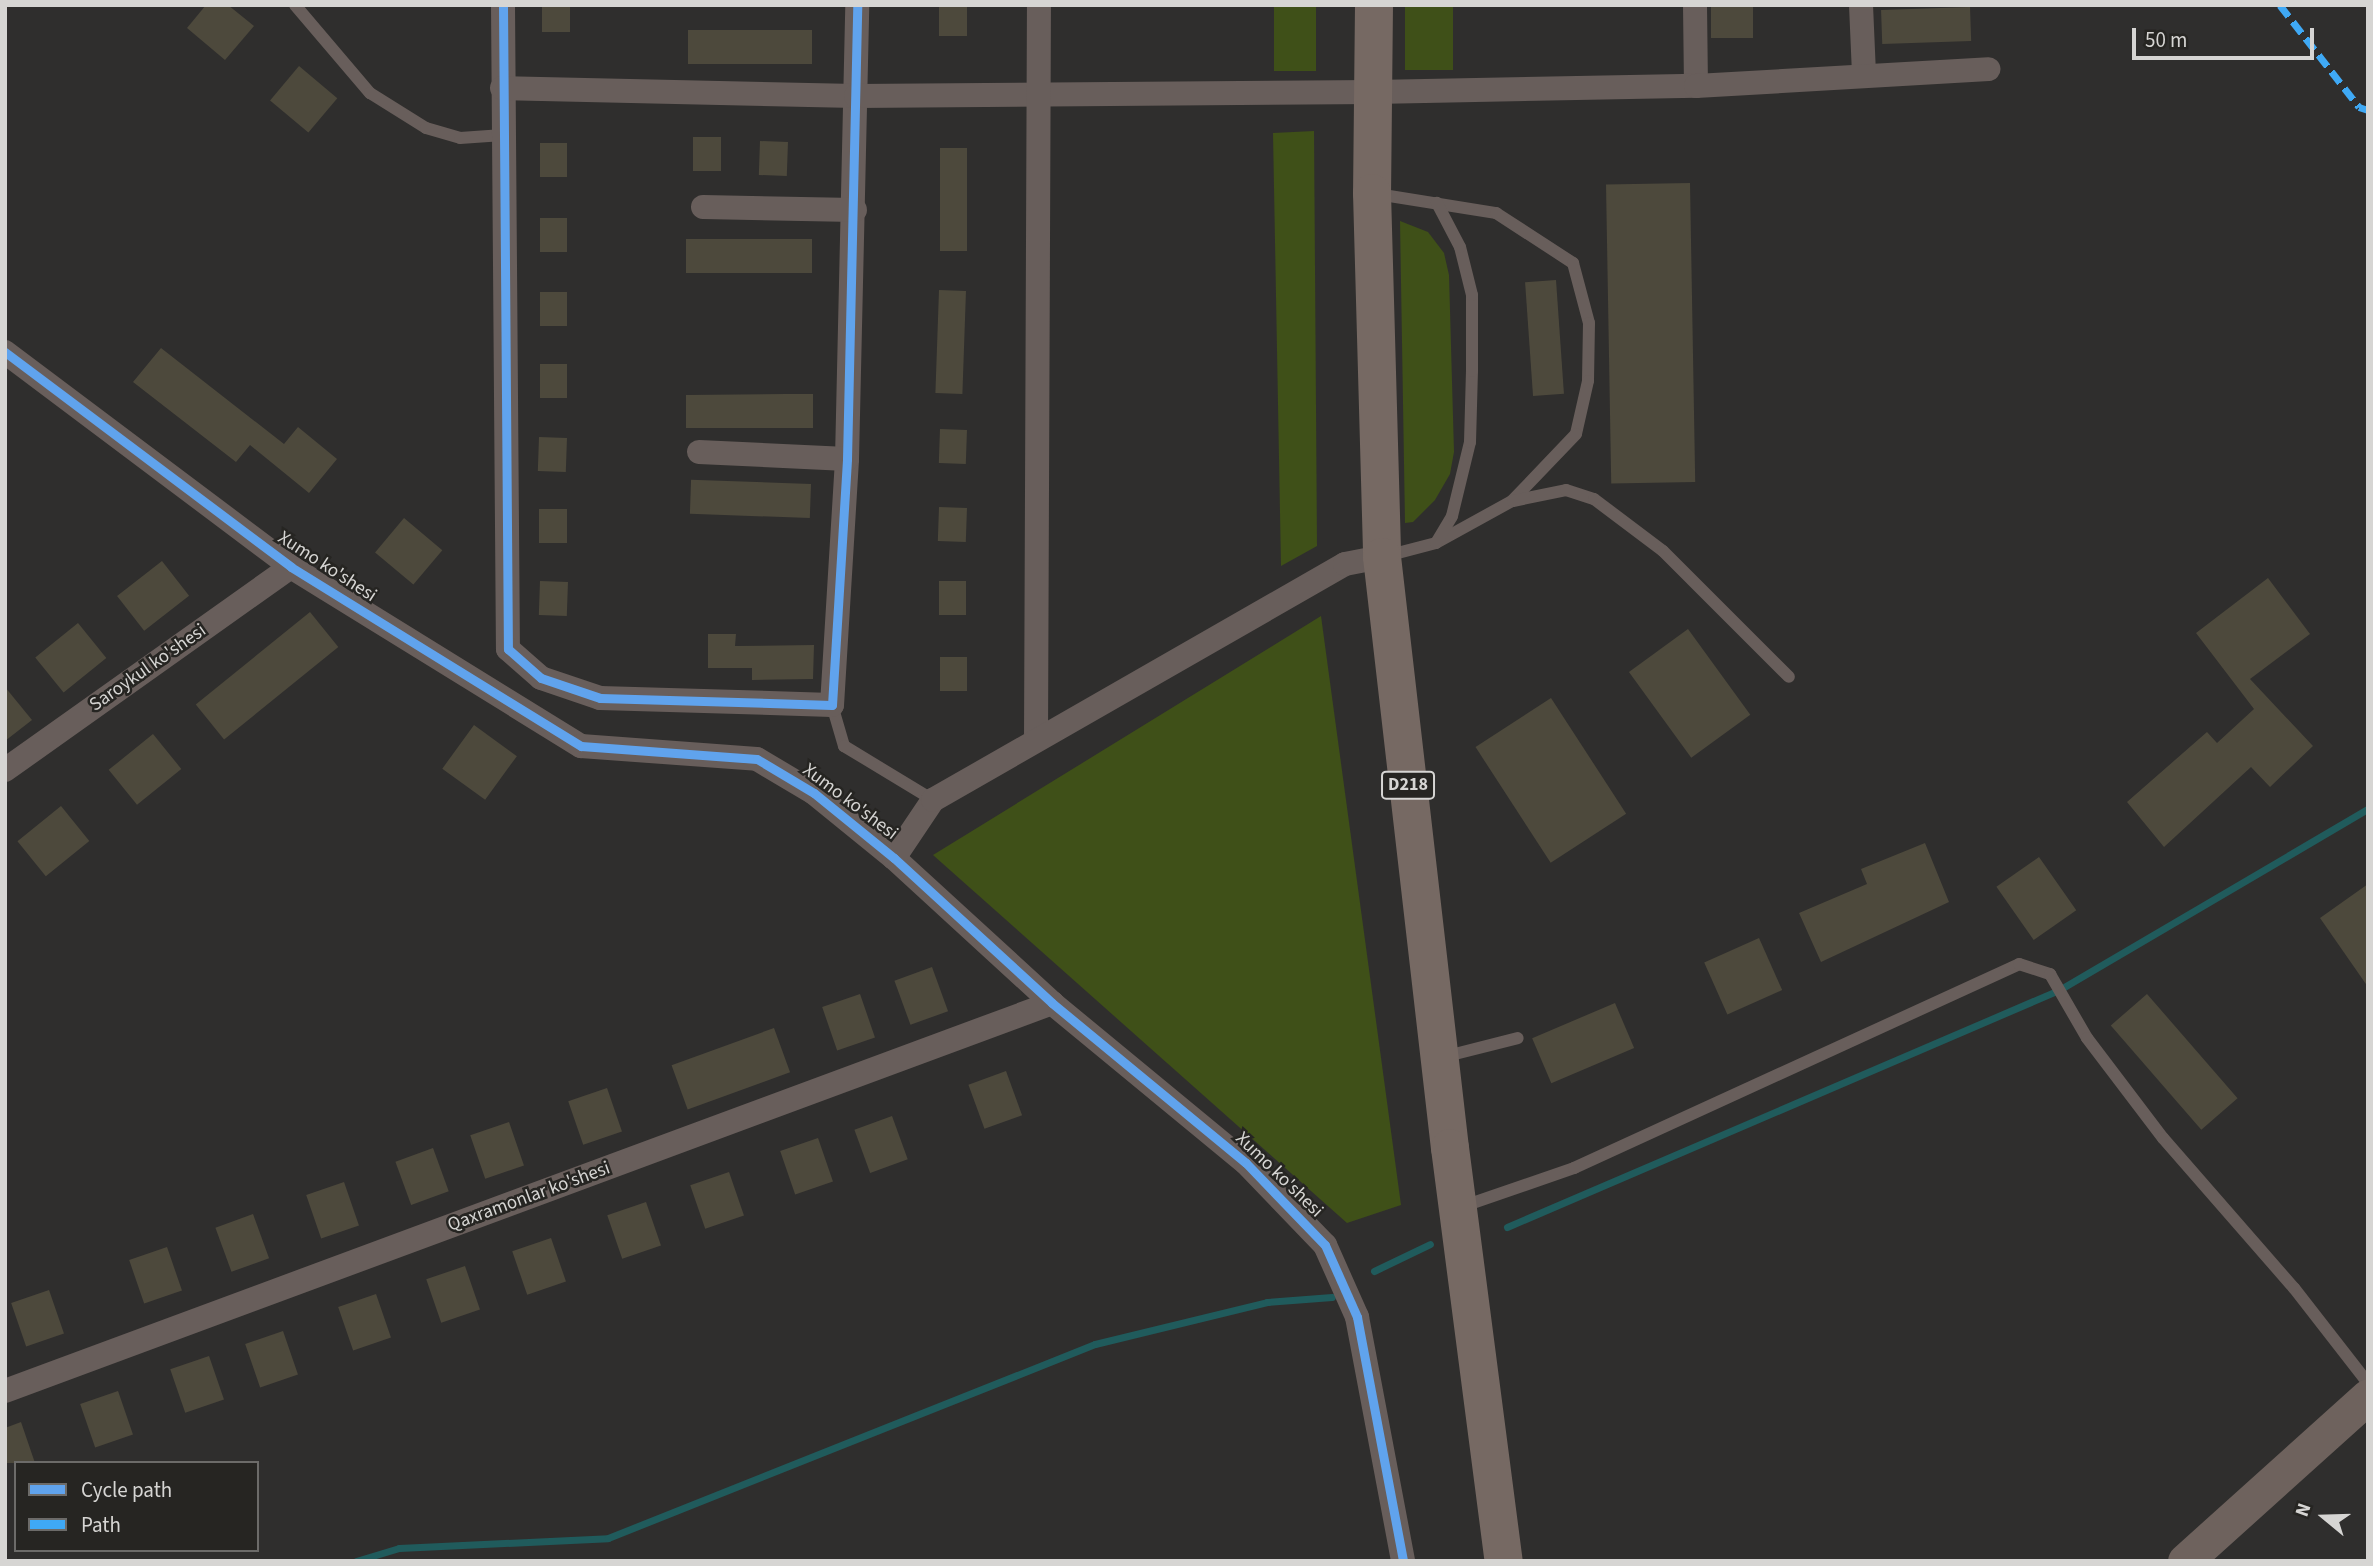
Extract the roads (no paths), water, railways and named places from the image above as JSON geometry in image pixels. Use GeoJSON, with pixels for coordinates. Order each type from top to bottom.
{"type":"FeatureCollection","features":[{"type":"Feature","properties":{"kind":"main road","name":"D218"},"geometry":{"type":"LineString","coordinates":[[1374,5],[1372,193],[1382,557],[1457,1208],[1504,1561]]}},
{"type":"Feature","properties":{"kind":"street"},"geometry":{"type":"LineString","coordinates":[[503,5],[508,649],[541,678],[600,698],[832,705],[847,459],[855,210],[857,5]]}},
{"type":"Feature","properties":{"kind":"street"},"geometry":{"type":"LineString","coordinates":[[1036,740],[1039,5]]}},
{"type":"Feature","properties":{"kind":"street"},"geometry":{"type":"LineString","coordinates":[[1695,5],[1696,86]]}},
{"type":"Feature","properties":{"kind":"street"},"geometry":{"type":"LineString","coordinates":[[1861,5],[1864,74]]}},
{"type":"Feature","properties":{"kind":"street"},"geometry":{"type":"LineString","coordinates":[[502,88],[856,96],[1040,91],[1374,92],[1696,86],[1864,74],[1989,69]]}},
{"type":"Feature","properties":{"kind":"street"},"geometry":{"type":"LineString","coordinates":[[703,207],[855,210]]}},
{"type":"Feature","properties":{"kind":"street","name":"Xumo ko'shesi"},"geometry":{"type":"LineString","coordinates":[[5,352],[291,567],[580,746],[757,759],[814,793],[894,858],[1052,1003],[1246,1163],[1325,1245],[1357,1317],[1403,1561]]}},
{"type":"Feature","properties":{"kind":"street"},"geometry":{"type":"LineString","coordinates":[[699,453],[847,459]]}},
{"type":"Feature","properties":{"kind":"street"},"geometry":{"type":"LineString","coordinates":[[894,858],[933,800],[1345,564],[1382,557]]}},
{"type":"Feature","properties":{"kind":"street","name":"Saroykul ko'shesi"},"geometry":{"type":"LineString","coordinates":[[5,770],[291,567]]}},
{"type":"Feature","properties":{"kind":"street","name":"Qaxramonlar ko'shesi"},"geometry":{"type":"LineString","coordinates":[[5,1391],[1052,1003]]}},
{"type":"Feature","properties":{"kind":"street"},"geometry":{"type":"LineString","coordinates":[[2185,1561],[2368,1396]]}},
{"type":"Feature","properties":{"kind":"lane"},"geometry":{"type":"LineString","coordinates":[[295,5],[370,93],[381,100],[426,128],[460,138],[502,135]]}},
{"type":"Feature","properties":{"kind":"lane"},"geometry":{"type":"LineString","coordinates":[[1372,193],[1496,213],[1573,263],[1589,323],[1588,381],[1576,434],[1512,501],[1436,543],[1382,557]]}},
{"type":"Feature","properties":{"kind":"lane"},"geometry":{"type":"LineString","coordinates":[[1436,543],[1452,516],[1470,442],[1472,371],[1472,295],[1460,247],[1437,203]]}},
{"type":"Feature","properties":{"kind":"lane"},"geometry":{"type":"LineString","coordinates":[[1512,501],[1566,490],[1594,499],[1662,551],[1788,677]]}},
{"type":"Feature","properties":{"kind":"lane"},"geometry":{"type":"LineString","coordinates":[[832,705],[844,746],[933,800]]}},
{"type":"Feature","properties":{"kind":"lane"},"geometry":{"type":"LineString","coordinates":[[1457,1208],[1574,1168],[2019,964],[2050,974],[2087,1038],[2163,1138],[2294,1288],[2368,1383]]}},
{"type":"Feature","properties":{"kind":"lane"},"geometry":{"type":"LineString","coordinates":[[1439,1058],[1518,1038]]}},
{"type":"Feature","properties":{"kind":"waterway"},"geometry":{"type":"LineString","coordinates":[[1507,1227],[2059,990],[2368,809]]}},
{"type":"Feature","properties":{"kind":"waterway"},"geometry":{"type":"LineString","coordinates":[[1374,1271],[1430,1244]]}},
{"type":"Feature","properties":{"kind":"waterway"},"geometry":{"type":"LineString","coordinates":[[356,1561],[399,1548],[608,1538],[1095,1344],[1267,1302],[1332,1297]]}}]}
